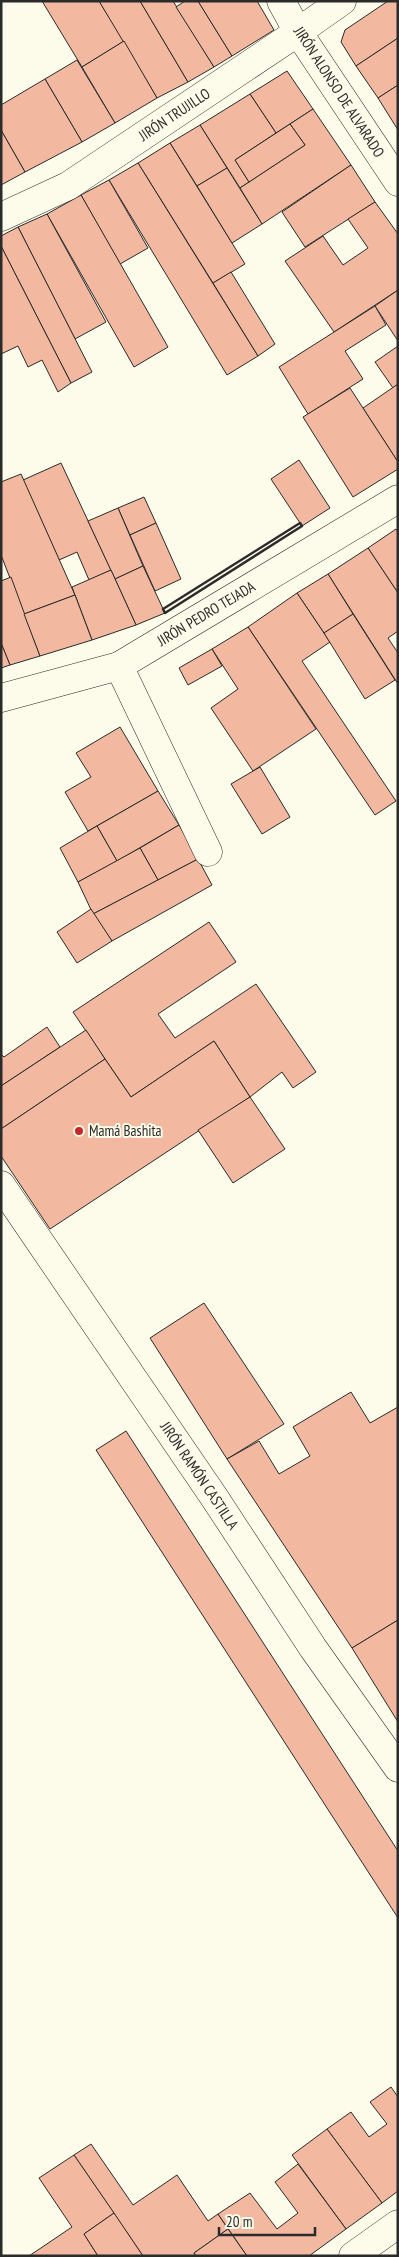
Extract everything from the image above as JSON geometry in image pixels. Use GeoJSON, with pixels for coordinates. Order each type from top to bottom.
{"type":"FeatureCollection","features":[{"type":"Feature","properties":{"kind":"street","name":"JIRÓN ALONSO DE ALVARADO"},"geometry":{"type":"LineString","coordinates":[[281,1],[298,32],[398,182]]}},
{"type":"Feature","properties":{"kind":"street","name":"JIRÓN TRUJILLO"},"geometry":{"type":"LineString","coordinates":[[1,217],[68,186],[342,1]]}},
{"type":"Feature","properties":{"kind":"street","name":"JIRÓN PEDRO TEJADA"},"geometry":{"type":"LineString","coordinates":[[1,698],[119,666],[398,499]]}},
{"type":"Feature","properties":{"kind":"street"},"geometry":{"type":"LineString","coordinates":[[119,666],[208,852]]}},
{"type":"Feature","properties":{"kind":"street","name":"JIRÓN RAMÓN CASTILLA"},"geometry":{"type":"LineString","coordinates":[[1,1185],[214,1497],[313,1648],[398,1768]]}},
{"type":"Feature","properties":{"kind":"street"},"geometry":{"type":"LineString","coordinates":[[353,2256],[398,2224]]}},
{"type":"Feature","properties":{"kind":"building"},"geometry":{"type":"Polygon","coordinates":[[[42,1],[99,1],[124,41],[82,67],[42,1]]]}},
{"type":"Feature","properties":{"kind":"building"},"geometry":{"type":"Polygon","coordinates":[[[99,1],[140,1],[188,82],[157,98],[99,1]]]}},
{"type":"Feature","properties":{"kind":"building"},"geometry":{"type":"Polygon","coordinates":[[[140,1],[173,1],[214,67],[188,82],[140,1]]]}},
{"type":"Feature","properties":{"kind":"building"},"geometry":{"type":"Polygon","coordinates":[[[185,1],[198,1],[232,56],[214,67],[176,7],[185,1]]]}},
{"type":"Feature","properties":{"kind":"building"},"geometry":{"type":"Polygon","coordinates":[[[198,1],[257,1],[274,30],[232,56],[198,1]]]}},
{"type":"Feature","properties":{"kind":"building"},"geometry":{"type":"Polygon","coordinates":[[[388,1],[398,1],[398,38],[356,66],[341,42],[345,30],[388,1]]]}},
{"type":"Feature","properties":{"kind":"building"},"geometry":{"type":"Polygon","coordinates":[[[398,38],[398,85],[378,98],[356,66],[398,38]]]}},
{"type":"Feature","properties":{"kind":"building"},"geometry":{"type":"Polygon","coordinates":[[[124,41],[157,98],[115,123],[82,67],[124,41]]]}},
{"type":"Feature","properties":{"kind":"building"},"geometry":{"type":"Polygon","coordinates":[[[77,60],[115,123],[82,142],[45,79],[77,60]]]}},
{"type":"Feature","properties":{"kind":"building"},"geometry":{"type":"Polygon","coordinates":[[[287,71],[313,109],[276,133],[250,94],[287,71]]]}},
{"type":"Feature","properties":{"kind":"building"},"geometry":{"type":"Polygon","coordinates":[[[45,79],[82,142],[25,172],[1,130],[1,105],[45,79]]]}},
{"type":"Feature","properties":{"kind":"building"},"geometry":{"type":"Polygon","coordinates":[[[398,85],[398,130],[378,98],[398,85]]]}},
{"type":"Feature","properties":{"kind":"building"},"geometry":{"type":"Polygon","coordinates":[[[250,94],[276,133],[235,160],[249,182],[240,188],[200,125],[250,94]]]}},
{"type":"Feature","properties":{"kind":"building"},"geometry":{"type":"Polygon","coordinates":[[[313,109],[351,165],[262,224],[240,188],[305,145],[290,124],[313,109]]]}},
{"type":"Feature","properties":{"kind":"building"},"geometry":{"type":"Polygon","coordinates":[[[290,124],[305,145],[249,182],[235,160],[290,124]]]}},
{"type":"Feature","properties":{"kind":"building"},"geometry":{"type":"Polygon","coordinates":[[[200,125],[227,168],[197,186],[170,143],[200,125]]]}},
{"type":"Feature","properties":{"kind":"building"},"geometry":{"type":"Polygon","coordinates":[[[1,130],[25,172],[1,185],[1,130]]]}},
{"type":"Feature","properties":{"kind":"building"},"geometry":{"type":"Polygon","coordinates":[[[170,143],[245,264],[213,283],[138,163],[170,143]]]}},
{"type":"Feature","properties":{"kind":"building"},"geometry":{"type":"Polygon","coordinates":[[[138,163],[258,356],[227,375],[109,180],[138,163]]]}},
{"type":"Feature","properties":{"kind":"building"},"geometry":{"type":"Polygon","coordinates":[[[351,165],[375,202],[305,247],[282,212],[351,165]]]}},
{"type":"Feature","properties":{"kind":"building"},"geometry":{"type":"Polygon","coordinates":[[[227,168],[262,224],[232,243],[197,186],[227,168]]]}},
{"type":"Feature","properties":{"kind":"building"},"geometry":{"type":"Polygon","coordinates":[[[109,180],[148,248],[120,264],[81,195],[109,180]]]}},
{"type":"Feature","properties":{"kind":"building"},"geometry":{"type":"Polygon","coordinates":[[[81,195],[168,347],[134,367],[47,214],[81,195]]]}},
{"type":"Feature","properties":{"kind":"building"},"geometry":{"type":"Polygon","coordinates":[[[375,202],[398,234],[398,290],[334,332],[285,261],[323,236],[343,265],[368,248],[348,219],[375,202]]]}},
{"type":"Feature","properties":{"kind":"building"},"geometry":{"type":"Polygon","coordinates":[[[47,214],[106,322],[75,339],[18,227],[47,214]]]}},
{"type":"Feature","properties":{"kind":"building"},"geometry":{"type":"Polygon","coordinates":[[[18,227],[92,372],[71,383],[1,246],[1,236],[18,227]]]}},
{"type":"Feature","properties":{"kind":"building"},"geometry":{"type":"Polygon","coordinates":[[[1,246],[71,383],[58,392],[42,360],[28,367],[18,346],[1,354],[1,246]]]}},
{"type":"Feature","properties":{"kind":"building"},"geometry":{"type":"Polygon","coordinates":[[[231,272],[275,344],[258,356],[213,283],[231,272]]]}},
{"type":"Feature","properties":{"kind":"building"},"geometry":{"type":"Polygon","coordinates":[[[398,290],[398,341],[375,306],[398,290]]]}},
{"type":"Feature","properties":{"kind":"building"},"geometry":{"type":"Polygon","coordinates":[[[375,306],[386,325],[345,351],[363,379],[308,414],[279,367],[375,306]]]}},
{"type":"Feature","properties":{"kind":"building"},"geometry":{"type":"Polygon","coordinates":[[[398,346],[398,384],[393,388],[375,362],[398,346]]]}},
{"type":"Feature","properties":{"kind":"building"},"geometry":{"type":"Polygon","coordinates":[[[398,384],[398,462],[363,408],[398,384]]]}},
{"type":"Feature","properties":{"kind":"building"},"geometry":{"type":"Polygon","coordinates":[[[350,388],[398,462],[398,469],[353,497],[303,417],[350,388]]]}},
{"type":"Feature","properties":{"kind":"building"},"geometry":{"type":"Polygon","coordinates":[[[299,460],[330,508],[302,526],[271,479],[299,460]]]}},
{"type":"Feature","properties":{"kind":"building"},"geometry":{"type":"Polygon","coordinates":[[[61,463],[111,570],[89,580],[77,552],[59,560],[23,480],[61,463]]]}},
{"type":"Feature","properties":{"kind":"building"},"geometry":{"type":"Polygon","coordinates":[[[21,474],[75,595],[24,614],[1,555],[1,482],[21,474]]]}},
{"type":"Feature","properties":{"kind":"building"},"geometry":{"type":"Polygon","coordinates":[[[144,497],[156,523],[130,535],[118,508],[144,497]]]}},
{"type":"Feature","properties":{"kind":"building"},"geometry":{"type":"Polygon","coordinates":[[[118,508],[143,566],[115,579],[88,521],[118,508]]]}},
{"type":"Feature","properties":{"kind":"building"},"geometry":{"type":"Polygon","coordinates":[[[156,523],[181,579],[155,591],[130,535],[156,523]]]}},
{"type":"Feature","properties":{"kind":"building"},"geometry":{"type":"Polygon","coordinates":[[[396,529],[398,532],[398,593],[368,548],[396,529]]]}},
{"type":"Feature","properties":{"kind":"building"},"geometry":{"type":"Polygon","coordinates":[[[368,548],[398,593],[398,631],[388,638],[398,653],[398,684],[328,574],[368,548]]]}},
{"type":"Feature","properties":{"kind":"building"},"geometry":{"type":"Polygon","coordinates":[[[143,566],[165,613],[136,625],[115,579],[143,566]]]}},
{"type":"Feature","properties":{"kind":"building"},"geometry":{"type":"Polygon","coordinates":[[[111,570],[136,625],[92,640],[72,587],[111,570]]]}},
{"type":"Feature","properties":{"kind":"building"},"geometry":{"type":"Polygon","coordinates":[[[328,574],[353,614],[324,633],[297,593],[328,574]]]}},
{"type":"Feature","properties":{"kind":"building"},"geometry":{"type":"Polygon","coordinates":[[[11,577],[40,656],[10,665],[1,643],[1,581],[11,577]]]}},
{"type":"Feature","properties":{"kind":"building"},"geometry":{"type":"Polygon","coordinates":[[[297,593],[330,642],[302,661],[396,801],[375,815],[248,627],[297,593]]]}},
{"type":"Feature","properties":{"kind":"building"},"geometry":{"type":"Polygon","coordinates":[[[75,595],[92,640],[40,656],[24,614],[75,595]]]}},
{"type":"Feature","properties":{"kind":"building"},"geometry":{"type":"Polygon","coordinates":[[[353,614],[395,680],[365,699],[324,633],[353,614]]]}},
{"type":"Feature","properties":{"kind":"building"},"geometry":{"type":"Polygon","coordinates":[[[248,627],[316,729],[253,771],[211,708],[238,689],[212,649],[248,627]]]}},
{"type":"Feature","properties":{"kind":"building"},"geometry":{"type":"Polygon","coordinates":[[[1,643],[10,665],[1,668],[1,643]]]}},
{"type":"Feature","properties":{"kind":"building"},"geometry":{"type":"Polygon","coordinates":[[[212,649],[222,666],[188,685],[179,668],[212,649]]]}},
{"type":"Feature","properties":{"kind":"building"},"geometry":{"type":"Polygon","coordinates":[[[120,727],[158,791],[88,831],[65,792],[91,777],[76,753],[120,727]]]}},
{"type":"Feature","properties":{"kind":"building"},"geometry":{"type":"Polygon","coordinates":[[[260,767],[290,817],[262,834],[231,784],[260,767]]]}},
{"type":"Feature","properties":{"kind":"building"},"geometry":{"type":"Polygon","coordinates":[[[158,791],[179,825],[117,861],[97,826],[158,791]]]}},
{"type":"Feature","properties":{"kind":"building"},"geometry":{"type":"Polygon","coordinates":[[[179,825],[198,859],[158,880],[140,848],[179,825]]]}},
{"type":"Feature","properties":{"kind":"building"},"geometry":{"type":"Polygon","coordinates":[[[97,826],[117,861],[78,882],[60,848],[97,826]]]}},
{"type":"Feature","properties":{"kind":"building"},"geometry":{"type":"Polygon","coordinates":[[[140,848],[158,880],[93,914],[78,882],[140,848]]]}},
{"type":"Feature","properties":{"kind":"building"},"geometry":{"type":"Polygon","coordinates":[[[198,859],[212,885],[112,941],[93,914],[198,859]]]}},
{"type":"Feature","properties":{"kind":"building"},"geometry":{"type":"Polygon","coordinates":[[[91,909],[112,941],[77,963],[57,932],[91,909]]]}},
{"type":"Feature","properties":{"kind":"building"},"geometry":{"type":"Polygon","coordinates":[[[209,922],[236,962],[158,1014],[175,1038],[256,984],[316,1072],[293,1088],[282,1072],[250,1097],[214,1041],[131,1097],[73,1012],[209,922]]]}},
{"type":"Feature","properties":{"kind":"building"},"geometry":{"type":"Polygon","coordinates":[[[47,1027],[60,1047],[1,1086],[1,1054],[4,1057],[47,1027]]]}},
{"type":"Feature","properties":{"kind":"building"},"geometry":{"type":"Polygon","coordinates":[[[86,1030],[105,1059],[1,1129],[1,1086],[86,1030]]]}},
{"type":"Feature","properties":{"kind":"building"},"geometry":{"type":"Polygon","coordinates":[[[214,1041],[250,1097],[50,1229],[1,1156],[1,1129],[105,1059],[131,1097],[214,1041]]]}},
{"type":"Feature","properties":{"kind":"building"},"geometry":{"type":"Polygon","coordinates":[[[250,1097],[285,1149],[233,1183],[198,1130],[250,1097]]]}},
{"type":"Feature","properties":{"kind":"building"},"geometry":{"type":"Polygon","coordinates":[[[204,1303],[284,1424],[227,1459],[150,1338],[204,1303]]]}},
{"type":"Feature","properties":{"kind":"building"},"geometry":{"type":"Polygon","coordinates":[[[351,1392],[370,1423],[398,1407],[398,1620],[352,1648],[227,1459],[259,1441],[279,1474],[310,1456],[293,1427],[351,1392]]]}},
{"type":"Feature","properties":{"kind":"building"},"geometry":{"type":"Polygon","coordinates":[[[126,1431],[398,1851],[398,1918],[96,1450],[126,1431]]]}},
{"type":"Feature","properties":{"kind":"building"},"geometry":{"type":"Polygon","coordinates":[[[398,1620],[398,1722],[352,1648],[398,1620]]]}},
{"type":"Feature","properties":{"kind":"building"},"geometry":{"type":"Polygon","coordinates":[[[391,2087],[398,2097],[398,2191],[382,2203],[327,2129],[351,2112],[369,2137],[387,2124],[370,2102],[391,2087]]]}},
{"type":"Feature","properties":{"kind":"building"},"geometry":{"type":"Polygon","coordinates":[[[327,2129],[382,2203],[346,2229],[292,2155],[327,2129]]]}},
{"type":"Feature","properties":{"kind":"building"},"geometry":{"type":"Polygon","coordinates":[[[91,2144],[133,2205],[177,2175],[208,2221],[218,2214],[228,2229],[194,2253],[196,2256],[143,2256],[74,2155],[91,2144]]]}},
{"type":"Feature","properties":{"kind":"building"},"geometry":{"type":"Polygon","coordinates":[[[74,2155],[114,2213],[84,2234],[98,2256],[29,2256],[72,2227],[39,2178],[74,2155]]]}},
{"type":"Feature","properties":{"kind":"building"},"geometry":{"type":"Polygon","coordinates":[[[298,2164],[346,2229],[309,2256],[247,2256],[218,2214],[250,2193],[277,2229],[298,2213],[275,2182],[298,2164]]]}},
{"type":"Feature","properties":{"kind":"building"},"geometry":{"type":"Polygon","coordinates":[[[114,2213],[143,2256],[98,2256],[84,2234],[114,2213]]]}},
{"type":"Feature","properties":{"kind":"building"},"geometry":{"type":"Polygon","coordinates":[[[228,2229],[247,2256],[196,2256],[194,2253],[228,2229]]]}},
{"type":"Feature","properties":{"kind":"wall"},"geometry":{"type":"LineString","coordinates":[[300,523],[302,526],[165,613],[163,609],[300,523]]}},
{"type":"Feature","properties":{"kind":"place","name":"Mamá Bashita"},"geometry":{"type":"Point","coordinates":[79,1131]}}]}
